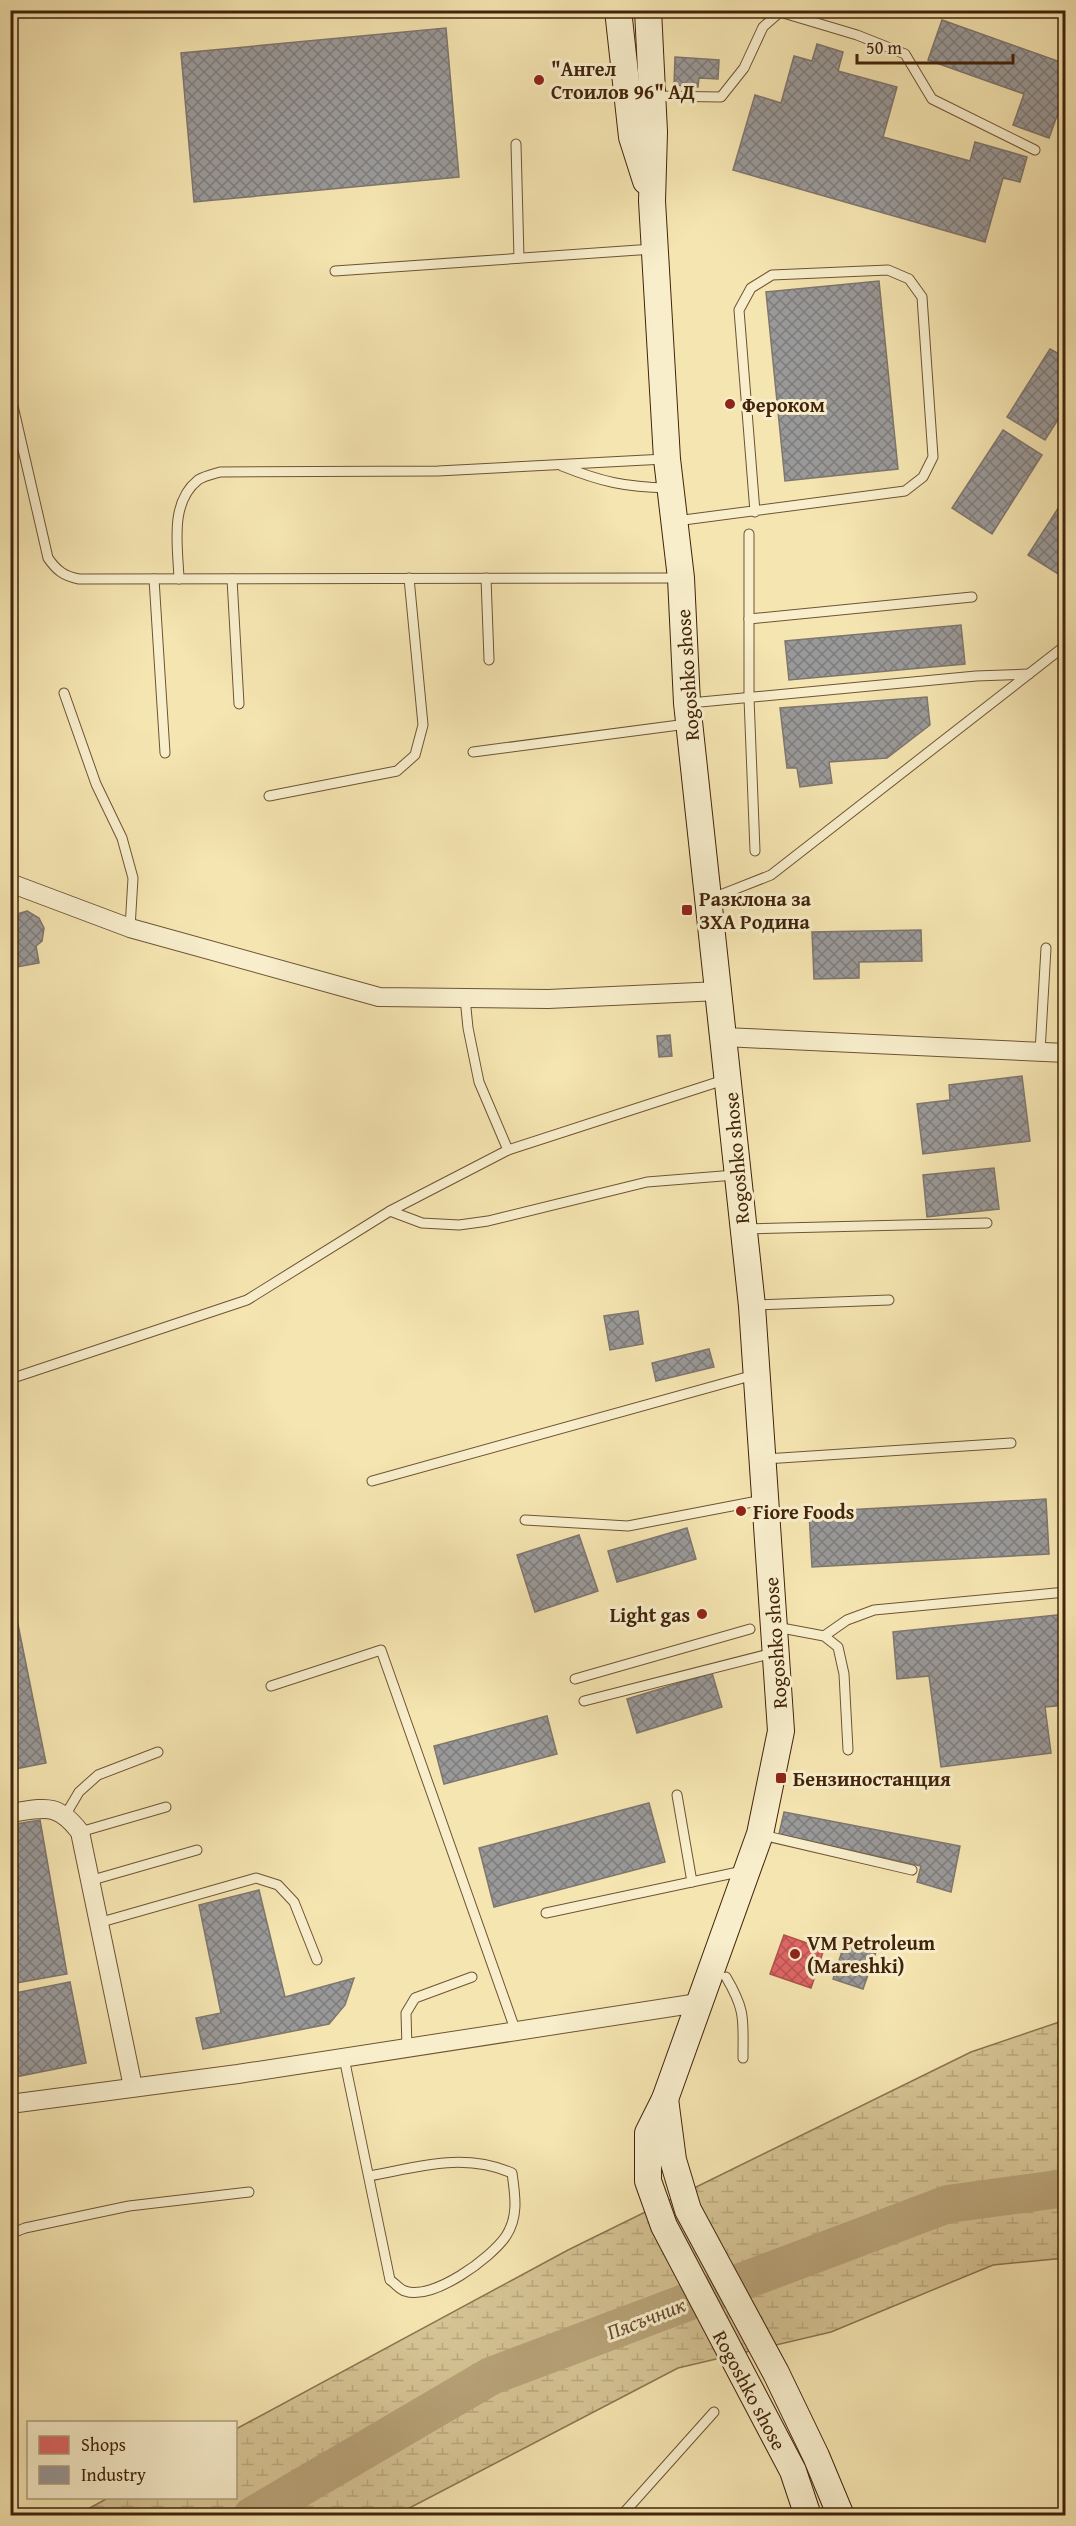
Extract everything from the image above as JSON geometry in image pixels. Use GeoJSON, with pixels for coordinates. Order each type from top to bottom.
{"type":"FeatureCollection","features":[{"type":"Feature","properties":{"kind":"main road","name":"Rogoshko shose"},"geometry":{"type":"LineString","coordinates":[[618,10],[632,137],[652,201]]}},
{"type":"Feature","properties":{"kind":"main road","name":"Rogoshko shose"},"geometry":{"type":"LineString","coordinates":[[648,10],[654,132],[652,201],[670,488],[681,578],[688,714],[752,1306],[765,1500],[762,1628],[776,1653],[781,1731],[760,1834],[665,2099],[648,2133],[648,2181],[664,2226],[793,2472],[808,2516]]}},
{"type":"Feature","properties":{"kind":"main road","name":"Rogoshko shose"},"geometry":{"type":"LineString","coordinates":[[665,2099],[673,2160],[688,2210],[776,2373],[841,2516]]}},
{"type":"Feature","properties":{"kind":"street"},"geometry":{"type":"LineString","coordinates":[[10,883],[130,928],[379,997],[548,999],[719,991]]}},
{"type":"Feature","properties":{"kind":"street"},"geometry":{"type":"LineString","coordinates":[[724,1037],[1065,1053]]}},
{"type":"Feature","properties":{"kind":"street"},"geometry":{"type":"LineString","coordinates":[[10,1812],[46,1808],[66,1814],[80,1832],[133,2087]]}},
{"type":"Feature","properties":{"kind":"street"},"geometry":{"type":"LineString","coordinates":[[10,2104],[344,2058],[698,2003]]}},
{"type":"Feature","properties":{"kind":"lane"},"geometry":{"type":"LineString","coordinates":[[651,96],[722,97],[744,68],[763,27],[780,12],[857,35],[905,54],[932,99],[1035,150]]}},
{"type":"Feature","properties":{"kind":"lane"},"geometry":{"type":"LineString","coordinates":[[516,144],[519,258]]}},
{"type":"Feature","properties":{"kind":"lane"},"geometry":{"type":"LineString","coordinates":[[335,271],[655,249]]}},
{"type":"Feature","properties":{"kind":"lane"},"geometry":{"type":"LineString","coordinates":[[673,521],[754,512],[905,491],[924,477],[933,457],[922,297],[909,279],[888,270],[771,275],[751,288],[739,310],[754,512]]}},
{"type":"Feature","properties":{"kind":"lane"},"geometry":{"type":"LineString","coordinates":[[10,393],[48,558],[55,569],[65,576],[79,579],[681,578]]}},
{"type":"Feature","properties":{"kind":"lane"},"geometry":{"type":"LineString","coordinates":[[179,579],[177,523],[184,496],[199,480],[220,472],[438,471],[668,459]]}},
{"type":"Feature","properties":{"kind":"lane"},"geometry":{"type":"LineString","coordinates":[[558,465],[592,478],[627,487],[670,488]]}},
{"type":"Feature","properties":{"kind":"lane"},"geometry":{"type":"LineString","coordinates":[[749,534],[749,698],[755,851]]}},
{"type":"Feature","properties":{"kind":"lane"},"geometry":{"type":"LineString","coordinates":[[269,796],[397,771],[415,755],[423,725],[410,578]]}},
{"type":"Feature","properties":{"kind":"lane"},"geometry":{"type":"LineString","coordinates":[[486,578],[489,660]]}},
{"type":"Feature","properties":{"kind":"lane"},"geometry":{"type":"LineString","coordinates":[[154,579],[165,753]]}},
{"type":"Feature","properties":{"kind":"lane"},"geometry":{"type":"LineString","coordinates":[[232,579],[239,704]]}},
{"type":"Feature","properties":{"kind":"lane"},"geometry":{"type":"LineString","coordinates":[[749,619],[972,597]]}},
{"type":"Feature","properties":{"kind":"lane"},"geometry":{"type":"LineString","coordinates":[[709,900],[771,875],[1065,645]]}},
{"type":"Feature","properties":{"kind":"lane"},"geometry":{"type":"LineString","coordinates":[[473,752],[688,714],[749,698],[976,676],[1029,674]]}},
{"type":"Feature","properties":{"kind":"lane"},"geometry":{"type":"LineString","coordinates":[[64,693],[96,784],[122,838],[133,878],[130,928]]}},
{"type":"Feature","properties":{"kind":"lane"},"geometry":{"type":"LineString","coordinates":[[1040,1052],[1046,948]]}},
{"type":"Feature","properties":{"kind":"lane"},"geometry":{"type":"LineString","coordinates":[[465,998],[478,1082],[508,1150]]}},
{"type":"Feature","properties":{"kind":"lane"},"geometry":{"type":"LineString","coordinates":[[10,1379],[247,1300],[390,1211],[508,1150],[729,1078]]}},
{"type":"Feature","properties":{"kind":"lane"},"geometry":{"type":"LineString","coordinates":[[390,1211],[422,1223],[459,1225],[488,1221],[647,1182],[738,1175]]}},
{"type":"Feature","properties":{"kind":"lane"},"geometry":{"type":"LineString","coordinates":[[743,1229],[987,1223]]}},
{"type":"Feature","properties":{"kind":"lane"},"geometry":{"type":"LineString","coordinates":[[752,1306],[889,1300]]}},
{"type":"Feature","properties":{"kind":"lane"},"geometry":{"type":"LineString","coordinates":[[372,1481],[757,1375]]}},
{"type":"Feature","properties":{"kind":"lane"},"geometry":{"type":"LineString","coordinates":[[762,1459],[1011,1443]]}},
{"type":"Feature","properties":{"kind":"lane"},"geometry":{"type":"LineString","coordinates":[[525,1520],[628,1526],[765,1500]]}},
{"type":"Feature","properties":{"kind":"lane"},"geometry":{"type":"LineString","coordinates":[[824,1636],[848,1620],[874,1610],[1065,1592]]}},
{"type":"Feature","properties":{"kind":"lane"},"geometry":{"type":"LineString","coordinates":[[576,1679],[762,1628],[824,1636],[838,1647],[844,1674],[848,1750]]}},
{"type":"Feature","properties":{"kind":"lane"},"geometry":{"type":"LineString","coordinates":[[271,1686],[381,1650],[516,2032]]}},
{"type":"Feature","properties":{"kind":"lane"},"geometry":{"type":"LineString","coordinates":[[584,1701],[776,1653]]}},
{"type":"Feature","properties":{"kind":"lane"},"geometry":{"type":"LineString","coordinates":[[66,1814],[79,1792],[98,1775],[158,1752]]}},
{"type":"Feature","properties":{"kind":"lane"},"geometry":{"type":"LineString","coordinates":[[677,1795],[692,1882]]}},
{"type":"Feature","properties":{"kind":"lane"},"geometry":{"type":"LineString","coordinates":[[80,1832],[166,1807]]}},
{"type":"Feature","properties":{"kind":"lane"},"geometry":{"type":"LineString","coordinates":[[760,1834],[912,1869]]}},
{"type":"Feature","properties":{"kind":"lane"},"geometry":{"type":"LineString","coordinates":[[89,1881],[197,1850]]}},
{"type":"Feature","properties":{"kind":"lane"},"geometry":{"type":"LineString","coordinates":[[546,1913],[747,1870]]}},
{"type":"Feature","properties":{"kind":"lane"},"geometry":{"type":"LineString","coordinates":[[98,1923],[256,1878],[278,1885],[294,1902],[317,1960]]}},
{"type":"Feature","properties":{"kind":"lane"},"geometry":{"type":"LineString","coordinates":[[407,2048],[406,2013],[415,1998],[472,1977]]}},
{"type":"Feature","properties":{"kind":"lane"},"geometry":{"type":"LineString","coordinates":[[726,1977],[743,2012],[743,2058]]}},
{"type":"Feature","properties":{"kind":"lane"},"geometry":{"type":"LineString","coordinates":[[344,2058],[390,2280],[405,2292],[433,2290],[471,2270],[506,2235],[517,2204],[512,2173],[491,2164],[458,2161],[369,2176]]}},
{"type":"Feature","properties":{"kind":"lane"},"geometry":{"type":"LineString","coordinates":[[10,2234],[26,2228],[129,2206],[249,2192]]}},
{"type":"Feature","properties":{"kind":"lane"},"geometry":{"type":"LineString","coordinates":[[621,2516],[714,2412]]}},
{"type":"Feature","properties":{"kind":"green space"},"geometry":{"type":"Polygon","coordinates":[[[1065,2020],[1065,2258],[993,2265],[831,2332],[678,2368],[396,2515],[75,2516],[106,2499],[237,2499],[237,2428],[568,2250],[971,2052],[1065,2020]]]}},
{"type":"Feature","properties":{"kind":"building: Shops"},"geometry":{"type":"Polygon","coordinates":[[[784,1935],[824,1949],[811,1988],[770,1974],[784,1935]]]}},
{"type":"Feature","properties":{"kind":"building: Industry"},"geometry":{"type":"Polygon","coordinates":[[[942,20],[1066,64],[1066,91],[1049,138],[1013,125],[1024,94],[928,60],[942,20]]]}},
{"type":"Feature","properties":{"kind":"building: Industry"},"geometry":{"type":"Polygon","coordinates":[[[446,28],[459,177],[194,202],[181,53],[446,28]]]}},
{"type":"Feature","properties":{"kind":"building: Industry"},"geometry":{"type":"Polygon","coordinates":[[[817,44],[843,52],[838,71],[897,87],[883,137],[970,161],[975,142],[1027,157],[1020,182],[1003,178],[985,242],[733,170],[755,95],[781,103],[794,56],[812,61],[817,44]]]}},
{"type":"Feature","properties":{"kind":"building: Industry"},"geometry":{"type":"Polygon","coordinates":[[[675,57],[719,60],[718,79],[699,78],[698,87],[674,85],[675,57]]]}},
{"type":"Feature","properties":{"kind":"building: Industry"},"geometry":{"type":"Polygon","coordinates":[[[879,281],[898,469],[785,481],[766,292],[879,281]]]}},
{"type":"Feature","properties":{"kind":"building: Industry"},"geometry":{"type":"Polygon","coordinates":[[[1050,349],[1066,358],[1066,407],[1045,440],[1007,417],[1050,349]]]}},
{"type":"Feature","properties":{"kind":"building: Industry"},"geometry":{"type":"Polygon","coordinates":[[[1003,430],[1042,455],[992,534],[952,508],[1003,430]]]}},
{"type":"Feature","properties":{"kind":"building: Industry"},"geometry":{"type":"Polygon","coordinates":[[[1066,496],[1066,579],[1028,555],[1066,496]]]}},
{"type":"Feature","properties":{"kind":"building: Industry"},"geometry":{"type":"Polygon","coordinates":[[[961,625],[965,664],[789,680],[785,641],[961,625]]]}},
{"type":"Feature","properties":{"kind":"building: Industry"},"geometry":{"type":"Polygon","coordinates":[[[927,697],[930,725],[887,758],[829,762],[832,783],[800,787],[797,768],[787,768],[780,708],[927,697]]]}},
{"type":"Feature","properties":{"kind":"building: Industry"},"geometry":{"type":"Polygon","coordinates":[[[27,911],[39,918],[44,928],[42,941],[36,946],[39,963],[11,968],[13,980],[10,980],[10,916],[27,911]]]}},
{"type":"Feature","properties":{"kind":"building: Industry"},"geometry":{"type":"Polygon","coordinates":[[[921,930],[922,961],[859,962],[859,978],[814,979],[812,932],[921,930]]]}},
{"type":"Feature","properties":{"kind":"building: Industry"},"geometry":{"type":"Polygon","coordinates":[[[670,1035],[672,1056],[659,1057],[657,1036],[670,1035]]]}},
{"type":"Feature","properties":{"kind":"building: Industry"},"geometry":{"type":"Polygon","coordinates":[[[1022,1076],[1030,1141],[923,1154],[917,1104],[950,1100],[949,1085],[1022,1076]]]}},
{"type":"Feature","properties":{"kind":"building: Industry"},"geometry":{"type":"Polygon","coordinates":[[[994,1168],[999,1209],[927,1217],[923,1175],[994,1168]]]}},
{"type":"Feature","properties":{"kind":"building: Industry"},"geometry":{"type":"Polygon","coordinates":[[[638,1311],[643,1344],[610,1350],[604,1316],[638,1311]]]}},
{"type":"Feature","properties":{"kind":"building: Industry"},"geometry":{"type":"Polygon","coordinates":[[[709,1349],[714,1367],[656,1381],[652,1363],[709,1349]]]}},
{"type":"Feature","properties":{"kind":"building: Industry"},"geometry":{"type":"Polygon","coordinates":[[[1046,1499],[1049,1554],[812,1567],[809,1512],[1046,1499]]]}},
{"type":"Feature","properties":{"kind":"building: Industry"},"geometry":{"type":"Polygon","coordinates":[[[687,1528],[696,1559],[617,1582],[608,1551],[687,1528]]]}},
{"type":"Feature","properties":{"kind":"building: Industry"},"geometry":{"type":"Polygon","coordinates":[[[579,1535],[598,1591],[535,1612],[517,1555],[579,1535]]]}},
{"type":"Feature","properties":{"kind":"building: Industry"},"geometry":{"type":"Polygon","coordinates":[[[10,1590],[46,1763],[10,1770],[10,1590]]]}},
{"type":"Feature","properties":{"kind":"building: Industry"},"geometry":{"type":"Polygon","coordinates":[[[1066,1614],[1066,1705],[1045,1707],[1051,1753],[941,1767],[929,1676],[897,1679],[893,1632],[1066,1614]]]}},
{"type":"Feature","properties":{"kind":"building: Industry"},"geometry":{"type":"Polygon","coordinates":[[[712,1673],[722,1707],[637,1733],[627,1699],[712,1673]]]}},
{"type":"Feature","properties":{"kind":"building: Industry"},"geometry":{"type":"Polygon","coordinates":[[[547,1716],[557,1754],[444,1784],[434,1746],[547,1716]]]}},
{"type":"Feature","properties":{"kind":"building: Industry"},"geometry":{"type":"Polygon","coordinates":[[[649,1803],[665,1862],[494,1907],[479,1848],[649,1803]]]}},
{"type":"Feature","properties":{"kind":"building: Industry"},"geometry":{"type":"Polygon","coordinates":[[[784,1812],[960,1846],[951,1892],[917,1882],[921,1866],[779,1834],[784,1812]]]}},
{"type":"Feature","properties":{"kind":"building: Industry"},"geometry":{"type":"Polygon","coordinates":[[[40,1820],[67,1974],[10,1984],[10,1825],[40,1820]]]}},
{"type":"Feature","properties":{"kind":"building: Industry"},"geometry":{"type":"Polygon","coordinates":[[[259,1890],[285,1997],[354,1978],[345,2005],[329,2024],[203,2049],[196,2018],[221,2013],[199,1905],[259,1890]]]}},
{"type":"Feature","properties":{"kind":"building: Industry"},"geometry":{"type":"Polygon","coordinates":[[[845,1942],[876,1952],[863,1989],[833,1979],[845,1942]]]}},
{"type":"Feature","properties":{"kind":"building: Industry"},"geometry":{"type":"Polygon","coordinates":[[[70,1982],[86,2063],[10,2078],[10,1994],[70,1982]]]}},
{"type":"Feature","properties":{"kind":"waterway","name":"Пясъчник"},"geometry":{"type":"LineString","coordinates":[[252,2516],[491,2376],[948,2204],[1066,2188]]}},
{"type":"Feature","properties":{"kind":"place","name":"\"Ангел Стоилов 96\" АД"},"geometry":{"type":"Point","coordinates":[539,80]}},
{"type":"Feature","properties":{"kind":"place","name":"Фероком"},"geometry":{"type":"Point","coordinates":[730,404]}},
{"type":"Feature","properties":{"kind":"place","name":"Разклона за ЗХА Родина"},"geometry":{"type":"Point","coordinates":[687,910]}},
{"type":"Feature","properties":{"kind":"place","name":"Fiore Foods"},"geometry":{"type":"Point","coordinates":[741,1511]}},
{"type":"Feature","properties":{"kind":"place","name":"Light gas"},"geometry":{"type":"Point","coordinates":[702,1614]}},
{"type":"Feature","properties":{"kind":"place","name":"Бензиностанция"},"geometry":{"type":"Point","coordinates":[781,1778]}},
{"type":"Feature","properties":{"kind":"place","name":"VM Petroleum (Mareshki)"},"geometry":{"type":"Point","coordinates":[795,1954]}}]}
